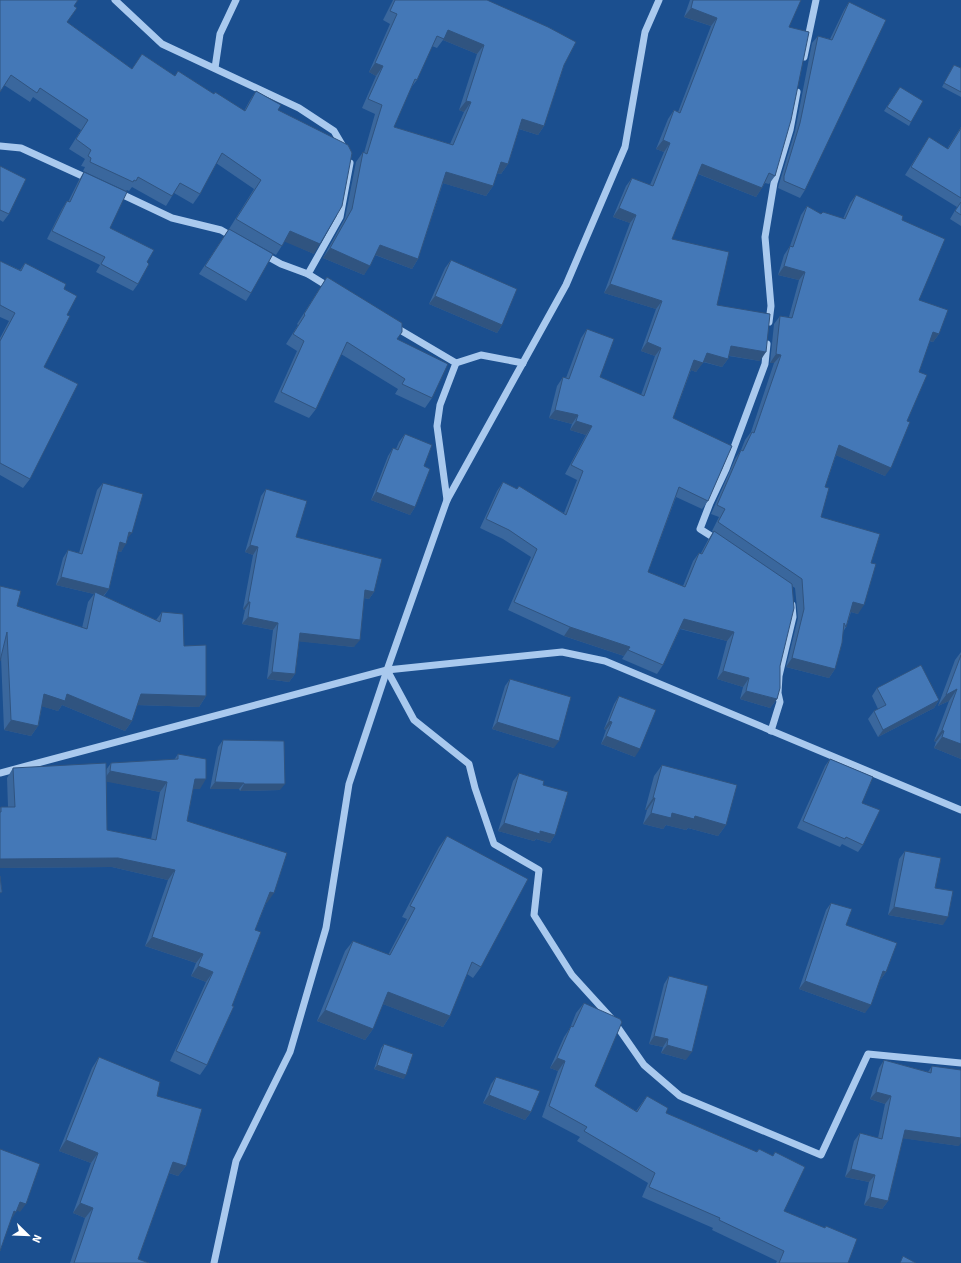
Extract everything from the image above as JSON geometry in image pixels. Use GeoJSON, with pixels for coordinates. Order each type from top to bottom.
{"type":"FeatureCollection","features":[{"type":"Feature","properties":{"kind":"street"},"geometry":{"type":"LineString","coordinates":[[115,0],[162,44],[299,108],[334,130],[351,162],[340,217],[308,274]]}},
{"type":"Feature","properties":{"kind":"street"},"geometry":{"type":"LineString","coordinates":[[215,68],[220,34],[236,0]]}},
{"type":"Feature","properties":{"kind":"street"},"geometry":{"type":"LineString","coordinates":[[214,1263],[236,1161],[290,1052],[326,928],[349,784],[387,670],[447,500],[566,285],[624,146],[645,32],[659,0]]}},
{"type":"Feature","properties":{"kind":"street"},"geometry":{"type":"LineString","coordinates":[[802,66],[816,0]]}},
{"type":"Feature","properties":{"kind":"street"},"geometry":{"type":"LineString","coordinates":[[724,545],[700,529],[726,469],[765,364],[770,306],[765,237],[774,183],[790,130],[798,88]]}},
{"type":"Feature","properties":{"kind":"street"},"geometry":{"type":"LineString","coordinates":[[0,146],[21,148],[92,181]]}},
{"type":"Feature","properties":{"kind":"street"},"geometry":{"type":"LineString","coordinates":[[107,188],[172,218],[221,230],[241,241]]}},
{"type":"Feature","properties":{"kind":"street"},"geometry":{"type":"LineString","coordinates":[[254,249],[281,264],[308,274],[333,290]]}},
{"type":"Feature","properties":{"kind":"street"},"geometry":{"type":"LineString","coordinates":[[390,325],[456,363],[481,355],[523,363]]}},
{"type":"Feature","properties":{"kind":"street"},"geometry":{"type":"LineString","coordinates":[[447,500],[437,426],[440,405],[456,363]]}},
{"type":"Feature","properties":{"kind":"street"},"geometry":{"type":"LineString","coordinates":[[771,730],[780,702],[778,692],[783,655],[793,617],[791,597]]}},
{"type":"Feature","properties":{"kind":"street"},"geometry":{"type":"LineString","coordinates":[[0,774],[387,670],[562,652],[605,661],[961,810]]}},
{"type":"Feature","properties":{"kind":"street"},"geometry":{"type":"LineString","coordinates":[[387,670],[414,720],[469,764],[475,788],[494,844],[539,870],[534,915],[572,975],[612,1019],[644,1065],[680,1096],[821,1155],[868,1054],[961,1063]]}},
{"type":"Feature","properties":{"kind":"building"},"geometry":{"type":"Polygon","coordinates":[[[0,0],[78,0],[74,6],[77,8],[67,22],[132,69],[142,54],[175,76],[178,71],[214,94],[215,92],[245,111],[256,91],[281,105],[278,110],[348,145],[352,153],[342,206],[320,244],[290,231],[282,246],[236,219],[261,180],[222,153],[200,194],[180,183],[172,196],[138,177],[136,181],[134,180],[133,182],[90,162],[91,158],[88,156],[91,150],[76,139],[88,120],[40,88],[37,93],[11,75],[0,92],[0,0]]]}},
{"type":"Feature","properties":{"kind":"building"},"geometry":{"type":"Polygon","coordinates":[[[395,0],[487,0],[548,27],[576,42],[564,65],[544,126],[522,119],[508,164],[501,162],[493,186],[446,172],[418,259],[380,245],[370,266],[330,248],[352,209],[363,152],[367,154],[382,105],[368,99],[383,66],[375,63],[397,14],[390,11],[395,0]],[[448,30],[444,39],[437,36],[417,80],[415,79],[394,127],[453,145],[471,102],[466,101],[484,45],[448,30]]]}},
{"type":"Feature","properties":{"kind":"building"},"geometry":{"type":"Polygon","coordinates":[[[693,0],[801,0],[789,27],[809,32],[791,120],[775,176],[769,173],[762,188],[702,164],[672,239],[729,252],[717,305],[770,314],[766,352],[731,346],[728,359],[707,353],[703,363],[694,360],[673,418],[732,446],[708,501],[679,487],[648,572],[685,587],[699,553],[702,554],[714,531],[792,584],[794,608],[780,666],[780,688],[777,699],[746,691],[749,678],[723,671],[734,632],[684,619],[663,665],[628,650],[630,647],[570,627],[514,602],[537,549],[509,530],[486,519],[503,482],[517,489],[519,486],[566,515],[583,471],[571,465],[592,426],[576,421],[578,415],[555,410],[563,377],[569,379],[587,329],[614,339],[600,377],[644,396],[661,348],[647,342],[662,301],[610,284],[636,215],[619,208],[632,178],[653,186],[670,143],[663,140],[674,110],[680,113],[717,18],[691,8],[693,0]]]}},
{"type":"Feature","properties":{"kind":"building"},"geometry":{"type":"Polygon","coordinates":[[[849,2],[886,20],[805,190],[784,181],[784,176],[800,123],[818,36],[832,40],[849,2]]]}},
{"type":"Feature","properties":{"kind":"building"},"geometry":{"type":"Polygon","coordinates":[[[954,65],[961,68],[961,92],[944,83],[954,65]]]}},
{"type":"Feature","properties":{"kind":"building"},"geometry":{"type":"Polygon","coordinates":[[[900,87],[923,101],[911,122],[887,107],[900,87]]]}},
{"type":"Feature","properties":{"kind":"building"},"geometry":{"type":"Polygon","coordinates":[[[961,128],[961,198],[911,167],[929,137],[948,149],[961,128]]]}},
{"type":"Feature","properties":{"kind":"building"},"geometry":{"type":"Polygon","coordinates":[[[0,166],[26,179],[9,214],[0,210],[0,166]]]}},
{"type":"Feature","properties":{"kind":"building"},"geometry":{"type":"Polygon","coordinates":[[[84,172],[127,192],[110,228],[154,250],[147,262],[149,264],[138,284],[101,264],[105,257],[52,231],[67,201],[70,202],[84,172]]]}},
{"type":"Feature","properties":{"kind":"building"},"geometry":{"type":"Polygon","coordinates":[[[856,195],[903,216],[902,220],[945,239],[919,300],[948,310],[939,334],[933,332],[919,372],[927,375],[907,421],[910,422],[891,468],[839,445],[825,487],[829,488],[821,517],[880,534],[871,563],[876,564],[864,605],[853,602],[846,627],[844,623],[842,643],[835,669],[792,658],[804,609],[802,579],[718,522],[725,509],[717,505],[741,450],[743,451],[752,432],[754,433],[781,355],[776,354],[780,316],[792,318],[805,272],[784,266],[790,246],[793,247],[807,206],[821,214],[823,212],[845,219],[856,195]]]}},
{"type":"Feature","properties":{"kind":"building"},"geometry":{"type":"Polygon","coordinates":[[[961,202],[961,215],[955,211],[961,202]]]}},
{"type":"Feature","properties":{"kind":"building"},"geometry":{"type":"Polygon","coordinates":[[[229,229],[273,254],[251,293],[205,266],[229,229]]]}},
{"type":"Feature","properties":{"kind":"building"},"geometry":{"type":"Polygon","coordinates":[[[451,260],[517,289],[502,325],[435,296],[451,260]]]}},
{"type":"Feature","properties":{"kind":"building"},"geometry":{"type":"Polygon","coordinates":[[[0,261],[21,271],[25,263],[66,284],[64,289],[77,296],[67,315],[70,316],[44,367],[78,384],[30,479],[0,463],[0,341],[15,313],[0,305],[0,261]]]}},
{"type":"Feature","properties":{"kind":"building"},"geometry":{"type":"Polygon","coordinates":[[[327,277],[402,323],[402,332],[397,339],[448,364],[432,398],[402,384],[405,379],[347,342],[316,409],[281,392],[304,341],[293,334],[327,277]]]}},
{"type":"Feature","properties":{"kind":"building"},"geometry":{"type":"Polygon","coordinates":[[[405,434],[432,445],[424,466],[430,469],[415,507],[376,492],[393,448],[398,450],[405,434]]]}},
{"type":"Feature","properties":{"kind":"building"},"geometry":{"type":"Polygon","coordinates":[[[103,483],[143,494],[132,533],[129,532],[126,544],[120,542],[109,589],[61,577],[68,550],[82,554],[103,483]]]}},
{"type":"Feature","properties":{"kind":"building"},"geometry":{"type":"Polygon","coordinates":[[[266,489],[307,501],[296,537],[382,559],[374,592],[365,590],[360,640],[300,633],[295,674],[272,672],[278,623],[248,617],[250,602],[248,602],[258,547],[250,545],[266,489]]]}},
{"type":"Feature","properties":{"kind":"building"},"geometry":{"type":"Polygon","coordinates":[[[0,586],[21,591],[17,606],[87,629],[95,592],[160,622],[162,612],[183,614],[184,646],[206,645],[206,696],[141,694],[132,721],[67,694],[65,701],[44,694],[38,726],[11,720],[7,632],[0,661],[0,586]]]}},
{"type":"Feature","properties":{"kind":"building"},"geometry":{"type":"Polygon","coordinates":[[[961,655],[961,744],[942,737],[944,731],[942,730],[957,689],[946,695],[961,655]]]}},
{"type":"Feature","properties":{"kind":"building"},"geometry":{"type":"Polygon","coordinates":[[[921,665],[939,700],[883,730],[874,711],[886,705],[877,688],[921,665]]]}},
{"type":"Feature","properties":{"kind":"building"},"geometry":{"type":"Polygon","coordinates":[[[510,679],[571,697],[559,741],[497,722],[510,679]]]}},
{"type":"Feature","properties":{"kind":"building"},"geometry":{"type":"Polygon","coordinates":[[[619,696],[656,710],[640,749],[606,736],[612,722],[609,721],[619,696]]]}},
{"type":"Feature","properties":{"kind":"building"},"geometry":{"type":"Polygon","coordinates":[[[223,740],[284,741],[285,784],[215,782],[223,740]]]}},
{"type":"Feature","properties":{"kind":"building"},"geometry":{"type":"Polygon","coordinates":[[[178,754],[206,759],[206,779],[195,779],[187,821],[287,853],[274,893],[270,892],[255,930],[261,932],[232,1006],[234,1006],[207,1065],[176,1051],[213,972],[198,966],[203,954],[152,937],[175,870],[118,858],[0,859],[1,807],[15,807],[13,768],[106,763],[107,830],[156,840],[167,782],[110,771],[111,763],[178,759],[178,754]]]}},
{"type":"Feature","properties":{"kind":"building"},"geometry":{"type":"Polygon","coordinates":[[[830,759],[873,777],[862,803],[880,810],[863,845],[803,821],[830,759]]]}},
{"type":"Feature","properties":{"kind":"building"},"geometry":{"type":"Polygon","coordinates":[[[662,765],[737,785],[726,825],[695,816],[694,819],[672,813],[671,818],[651,813],[655,798],[653,798],[662,765]]]}},
{"type":"Feature","properties":{"kind":"building"},"geometry":{"type":"Polygon","coordinates":[[[519,773],[544,781],[543,785],[568,792],[555,835],[540,831],[540,834],[504,823],[519,773]]]}},
{"type":"Feature","properties":{"kind":"building"},"geometry":{"type":"Polygon","coordinates":[[[447,836],[528,879],[481,967],[472,962],[450,1016],[388,992],[373,1029],[325,1010],[353,941],[390,955],[415,908],[410,906],[447,836]]]}},
{"type":"Feature","properties":{"kind":"building"},"geometry":{"type":"Polygon","coordinates":[[[905,851],[941,858],[935,888],[953,891],[948,917],[894,907],[905,851]]]}},
{"type":"Feature","properties":{"kind":"building"},"geometry":{"type":"Polygon","coordinates":[[[0,876],[2,892],[0,893],[0,876]]]}},
{"type":"Feature","properties":{"kind":"building"},"geometry":{"type":"Polygon","coordinates":[[[831,903],[852,909],[846,925],[897,943],[886,972],[883,971],[871,1005],[805,981],[831,903]]]}},
{"type":"Feature","properties":{"kind":"building"},"geometry":{"type":"Polygon","coordinates":[[[669,976],[708,986],[692,1052],[667,1045],[668,1039],[654,1036],[669,976]]]}},
{"type":"Feature","properties":{"kind":"building"},"geometry":{"type":"Polygon","coordinates":[[[584,1003],[620,1019],[622,1022],[595,1086],[637,1112],[647,1096],[668,1108],[666,1113],[757,1152],[759,1149],[773,1156],[775,1152],[805,1167],[784,1211],[857,1239],[848,1263],[779,1263],[784,1251],[719,1220],[720,1218],[649,1187],[655,1173],[584,1131],[587,1127],[549,1106],[565,1061],[557,1058],[571,1026],[573,1027],[584,1003]]]}},
{"type":"Feature","properties":{"kind":"building"},"geometry":{"type":"Polygon","coordinates":[[[384,1044],[413,1054],[406,1075],[377,1065],[384,1044]]]}},
{"type":"Feature","properties":{"kind":"building"},"geometry":{"type":"Polygon","coordinates":[[[99,1057],[160,1082],[157,1096],[202,1109],[186,1166],[173,1162],[138,1259],[149,1263],[74,1263],[93,1208],[80,1203],[98,1153],[66,1140],[99,1057]]]}},
{"type":"Feature","properties":{"kind":"building"},"geometry":{"type":"Polygon","coordinates":[[[884,1060],[931,1073],[932,1066],[961,1070],[961,1138],[905,1130],[888,1201],[870,1197],[875,1175],[851,1169],[860,1133],[882,1139],[891,1096],[876,1092],[884,1060]]]}},
{"type":"Feature","properties":{"kind":"building"},"geometry":{"type":"Polygon","coordinates":[[[496,1077],[540,1091],[531,1112],[489,1095],[496,1077]]]}},
{"type":"Feature","properties":{"kind":"building"},"geometry":{"type":"Polygon","coordinates":[[[0,1149],[40,1164],[26,1204],[20,1202],[16,1212],[14,1211],[0,1251],[0,1149]]]}},
{"type":"Feature","properties":{"kind":"building"},"geometry":{"type":"Polygon","coordinates":[[[903,1256],[916,1263],[900,1263],[903,1256]]]}}]}
